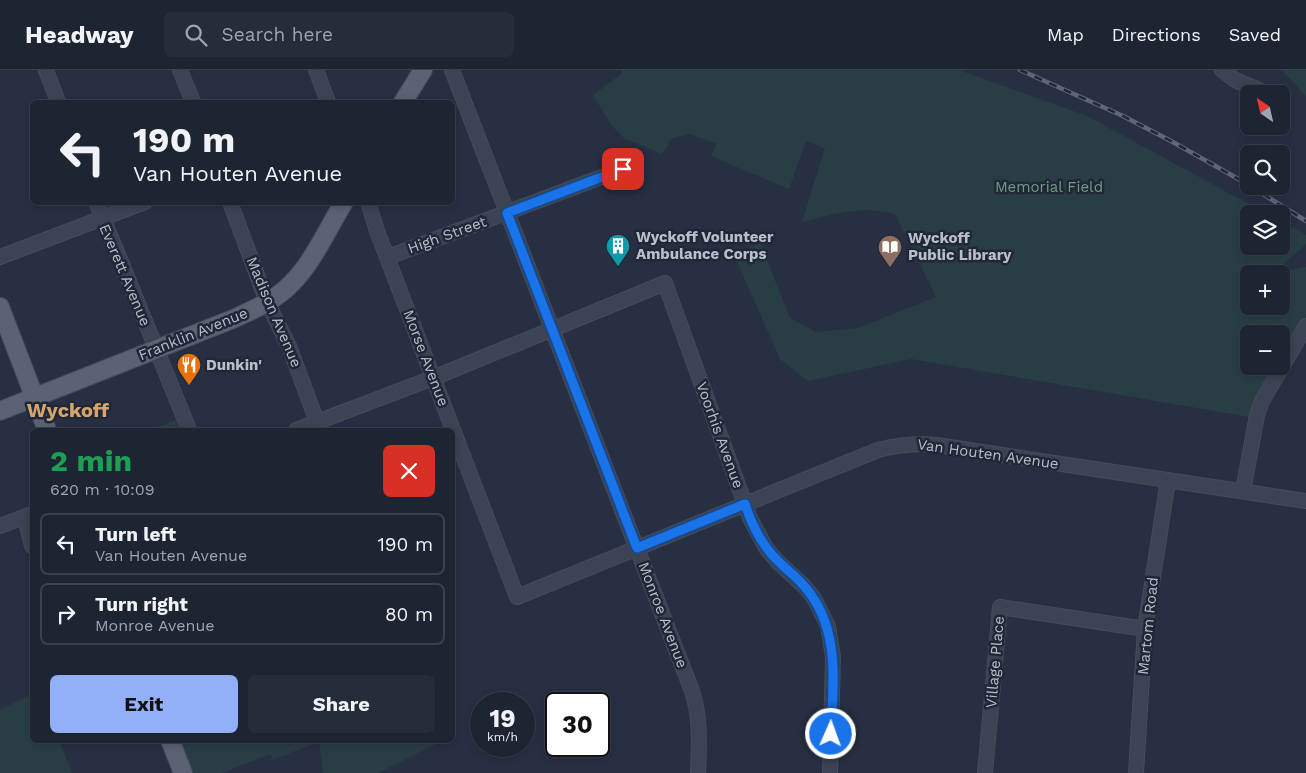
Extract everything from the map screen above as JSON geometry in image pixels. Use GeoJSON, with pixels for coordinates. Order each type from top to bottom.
{"type":"FeatureCollection","features":[{"type":"Feature","properties":{"kind":"main road"},"geometry":{"type":"LineString","coordinates":[[405,100],[423,70]]}},
{"type":"Feature","properties":{"kind":"main road","name":"Franklin Avenue"},"geometry":{"type":"LineString","coordinates":[[0,411],[246,314],[267,302],[285,289],[298,276],[342,205]]}},
{"type":"Feature","properties":{"kind":"main road"},"geometry":{"type":"LineString","coordinates":[[0,307],[46,428]]}},
{"type":"Feature","properties":{"kind":"main road"},"geometry":{"type":"LineString","coordinates":[[171,743],[183,773]]}},
{"type":"Feature","properties":{"kind":"street"},"geometry":{"type":"LineString","coordinates":[[46,70],[57,100]]}},
{"type":"Feature","properties":{"kind":"street"},"geometry":{"type":"LineString","coordinates":[[180,70],[191,100]]}},
{"type":"Feature","properties":{"kind":"street"},"geometry":{"type":"LineString","coordinates":[[316,70],[327,100]]}},
{"type":"Feature","properties":{"kind":"street","name":"Monroe Avenue"},"geometry":{"type":"LineString","coordinates":[[452,70],[695,698],[699,726],[698,773]]}},
{"type":"Feature","properties":{"kind":"street"},"geometry":{"type":"LineString","coordinates":[[1222,70],[1235,80],[1247,85]]}},
{"type":"Feature","properties":{"kind":"street","name":"High Street"},"geometry":{"type":"LineString","coordinates":[[388,257],[623,169]]}},
{"type":"Feature","properties":{"kind":"street","name":"Everett Avenue"},"geometry":{"type":"LineString","coordinates":[[97,205],[188,428]]}},
{"type":"Feature","properties":{"kind":"street"},"geometry":{"type":"LineString","coordinates":[[0,257],[137,205]]}},
{"type":"Feature","properties":{"kind":"street","name":"Madison Avenue"},"geometry":{"type":"LineString","coordinates":[[231,205],[267,302],[289,346],[317,422]]}},
{"type":"Feature","properties":{"kind":"street","name":"Morse Avenue"},"geometry":{"type":"LineString","coordinates":[[369,205],[453,428]]}},
{"type":"Feature","properties":{"kind":"street","name":"Voorhis Avenue"},"geometry":{"type":"LineString","coordinates":[[552,330],[665,283],[758,535],[778,562],[814,598],[828,626],[833,657],[830,773]]}},
{"type":"Feature","properties":{"kind":"street"},"geometry":{"type":"LineString","coordinates":[[1243,492],[1262,402],[1306,326]]}},
{"type":"Feature","properties":{"kind":"street"},"geometry":{"type":"LineString","coordinates":[[301,428],[434,378],[552,330]]}},
{"type":"Feature","properties":{"kind":"street","name":"Morse Avenue"},"geometry":{"type":"LineString","coordinates":[[455,433],[517,597]]}},
{"type":"Feature","properties":{"kind":"street","name":"Van Houten Avenue"},"geometry":{"type":"LineString","coordinates":[[517,597],[878,450],[894,446],[911,444],[936,445],[1306,501]]}},
{"type":"Feature","properties":{"kind":"street","name":"Martom Road"},"geometry":{"type":"LineString","coordinates":[[1136,773],[1145,628],[1168,480]]}},
{"type":"Feature","properties":{"kind":"street"},"geometry":{"type":"LineString","coordinates":[[0,526],[29,515]]}},
{"type":"Feature","properties":{"kind":"street","name":"Village Place"},"geometry":{"type":"LineString","coordinates":[[985,773],[1000,607],[1145,628]]}},
{"type":"Feature","properties":{"kind":"green space","name":"Memorial Field"},"geometry":{"type":"Polygon","coordinates":[[[623,70],[959,70],[1087,116],[1250,205],[1240,205],[1240,255],[1290,255],[1290,226],[1306,235],[1306,244],[1282,265],[1240,265],[1240,315],[1290,315],[1290,270],[1306,267],[1306,326],[1290,355],[1290,325],[1240,325],[1240,375],[1279,375],[1256,418],[911,359],[808,381],[780,359],[734,255],[760,243],[790,318],[816,332],[859,328],[936,297],[895,214],[883,211],[860,210],[802,222],[825,148],[806,141],[789,189],[711,156],[717,144],[690,134],[672,138],[662,154],[625,139],[612,126],[593,95],[620,75],[623,70]]]}},
{"type":"Feature","properties":{"kind":"green space"},"geometry":{"type":"Polygon","coordinates":[[[1282,70],[1306,70],[1306,96],[1282,70]]]}},
{"type":"Feature","properties":{"kind":"green space"},"geometry":{"type":"Polygon","coordinates":[[[176,420],[179,428],[155,428],[176,420]]]}},
{"type":"Feature","properties":{"kind":"green space"},"geometry":{"type":"Polygon","coordinates":[[[30,695],[30,743],[60,743],[72,773],[0,773],[0,710],[30,695]]]}},
{"type":"Feature","properties":{"kind":"green space"},"geometry":{"type":"Polygon","coordinates":[[[175,743],[316,743],[272,760],[271,754],[222,773],[186,773],[175,743]]]}},
{"type":"Feature","properties":{"kind":"green space"},"geometry":{"type":"Polygon","coordinates":[[[319,743],[438,743],[378,773],[323,773],[319,743]]]}},
{"type":"Feature","properties":{"kind":"railway"},"geometry":{"type":"LineString","coordinates":[[1020,70],[1123,116],[1240,180]]}},
{"type":"Feature","properties":{"kind":"railway"},"geometry":{"type":"LineString","coordinates":[[1264,195],[1306,221]]}},
{"type":"Feature","properties":{"kind":"place","name":"Wyckoff Volunteer Ambulance Corps"},"geometry":{"type":"Point","coordinates":[618,267]}},
{"type":"Feature","properties":{"kind":"place","name":"Wyckoff Public Library"},"geometry":{"type":"Point","coordinates":[890,268]}},
{"type":"Feature","properties":{"kind":"place","name":"Dunkin'"},"geometry":{"type":"Point","coordinates":[189,386]}},
{"type":"Feature","properties":{"kind":"district","name":"Wyckoff"},"geometry":{"type":"Point","coordinates":[68,410]}},
{"type":"Feature","properties":{"kind":"route"},"geometry":{"type":"LineString","coordinates":[[623,169],[507,213],[637,548],[745,504],[758,535],[766,548],[814,598],[828,626],[833,657],[831,734]]}}]}
